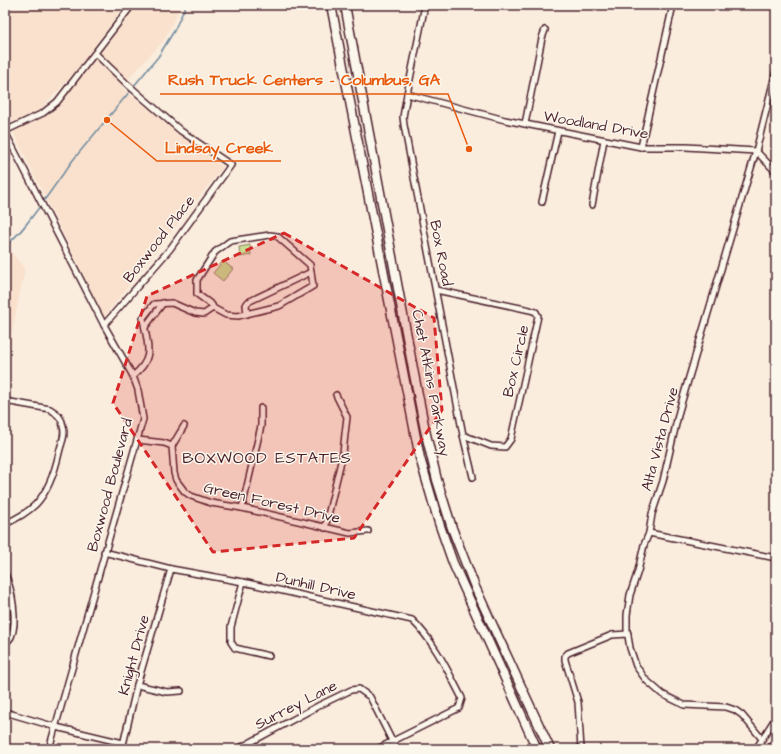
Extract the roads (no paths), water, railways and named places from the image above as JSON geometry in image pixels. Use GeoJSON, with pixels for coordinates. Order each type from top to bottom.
{"type":"FeatureCollection","features":[{"type":"Feature","properties":{"kind":"highway"},"geometry":{"type":"LineString","coordinates":[[328,5],[340,55]]}},
{"type":"Feature","properties":{"kind":"highway","name":"Chet Atkins Parkway"},"geometry":{"type":"LineString","coordinates":[[331,5],[420,458],[439,523],[453,563],[537,749]]}},
{"type":"Feature","properties":{"kind":"highway","name":"Chet Atkins Parkway"},"geometry":{"type":"LineString","coordinates":[[345,5],[414,374],[437,480],[452,528],[475,587],[550,749]]}},
{"type":"Feature","properties":{"kind":"highway"},"geometry":{"type":"LineString","coordinates":[[350,5],[357,71]]}},
{"type":"Feature","properties":{"kind":"street"},"geometry":{"type":"LineString","coordinates":[[5,132],[42,113],[56,102],[96,54],[132,5]]}},
{"type":"Feature","properties":{"kind":"street","name":"Box Road"},"geometry":{"type":"LineString","coordinates":[[425,5],[407,94],[404,125],[463,435],[473,477]]}},
{"type":"Feature","properties":{"kind":"street"},"geometry":{"type":"LineString","coordinates":[[641,147],[673,5]]}},
{"type":"Feature","properties":{"kind":"street"},"geometry":{"type":"LineString","coordinates":[[525,124],[542,38],[545,30]]}},
{"type":"Feature","properties":{"kind":"street","name":"Boxwood Place"},"geometry":{"type":"LineString","coordinates":[[96,54],[181,131],[231,165],[170,249],[104,325]]}},
{"type":"Feature","properties":{"kind":"street","name":"Alta Vista Drive"},"geometry":{"type":"LineString","coordinates":[[762,738],[742,715],[735,710],[726,707],[684,705],[662,694],[646,680],[636,666],[632,656],[628,634],[627,615],[630,595],[649,533],[652,514],[663,481],[679,411],[756,152],[776,71]]}},
{"type":"Feature","properties":{"kind":"street","name":"Woodland Drive"},"geometry":{"type":"LineString","coordinates":[[407,94],[460,109],[525,124],[641,147],[686,147],[756,152]]}},
{"type":"Feature","properties":{"kind":"street"},"geometry":{"type":"LineString","coordinates":[[542,202],[558,131]]}},
{"type":"Feature","properties":{"kind":"street","name":"Boxwood Boulevard"},"geometry":{"type":"LineString","coordinates":[[5,132],[104,325],[132,376],[138,390],[143,419],[49,749]]}},
{"type":"Feature","properties":{"kind":"street"},"geometry":{"type":"LineString","coordinates":[[592,205],[604,140]]}},
{"type":"Feature","properties":{"kind":"street"},"geometry":{"type":"LineString","coordinates":[[756,152],[776,172]]}},
{"type":"Feature","properties":{"kind":"street"},"geometry":{"type":"LineString","coordinates":[[270,235],[277,236],[310,265],[311,272],[313,286],[279,306],[238,316],[226,316],[213,308],[212,304],[197,294],[197,280],[215,252],[230,241],[270,235]]}},
{"type":"Feature","properties":{"kind":"street"},"geometry":{"type":"LineString","coordinates":[[247,314],[246,305],[248,302],[311,272]]}},
{"type":"Feature","properties":{"kind":"street","name":"Box Circle"},"geometry":{"type":"LineString","coordinates":[[436,290],[530,310],[536,312],[538,316],[511,439],[505,447],[490,446],[463,435]]}},
{"type":"Feature","properties":{"kind":"street"},"geometry":{"type":"LineString","coordinates":[[132,376],[142,369],[150,351],[143,318],[154,304],[172,303],[195,313],[204,314],[213,308]]}},
{"type":"Feature","properties":{"kind":"street"},"geometry":{"type":"LineString","coordinates":[[145,327],[163,304]]}},
{"type":"Feature","properties":{"kind":"street"},"geometry":{"type":"LineString","coordinates":[[150,310],[155,314]]}},
{"type":"Feature","properties":{"kind":"street"},"geometry":{"type":"LineString","coordinates":[[325,528],[346,434],[347,417],[336,395]]}},
{"type":"Feature","properties":{"kind":"street"},"geometry":{"type":"LineString","coordinates":[[5,401],[50,409],[61,419],[64,440],[54,473],[41,498],[31,509],[5,524]]}},
{"type":"Feature","properties":{"kind":"street"},"geometry":{"type":"LineString","coordinates":[[242,508],[261,426],[261,408]]}},
{"type":"Feature","properties":{"kind":"street"},"geometry":{"type":"LineString","coordinates":[[138,440],[164,443],[172,446],[184,426]]}},
{"type":"Feature","properties":{"kind":"street","name":"Green Forest Drive"},"geometry":{"type":"LineString","coordinates":[[172,446],[176,480],[185,492],[198,499],[350,533],[368,531]]}},
{"type":"Feature","properties":{"kind":"street"},"geometry":{"type":"LineString","coordinates":[[649,533],[776,558]]}},
{"type":"Feature","properties":{"kind":"street","name":"Dunhill Drive"},"geometry":{"type":"LineString","coordinates":[[104,552],[171,569],[243,582],[412,620],[420,628],[441,660],[462,698],[459,708],[392,741]]}},
{"type":"Feature","properties":{"kind":"street","name":"Knight Drive"},"geometry":{"type":"LineString","coordinates":[[122,749],[137,685],[171,569]]}},
{"type":"Feature","properties":{"kind":"street"},"geometry":{"type":"LineString","coordinates":[[5,574],[12,592],[14,620],[11,636],[5,644]]}},
{"type":"Feature","properties":{"kind":"street"},"geometry":{"type":"LineString","coordinates":[[243,582],[231,627],[231,642],[235,648],[253,654],[269,656]]}},
{"type":"Feature","properties":{"kind":"street"},"geometry":{"type":"LineString","coordinates":[[581,749],[578,702],[565,656],[568,653],[612,636],[628,634]]}},
{"type":"Feature","properties":{"kind":"street"},"geometry":{"type":"LineString","coordinates":[[137,685],[167,692],[181,691]]}},
{"type":"Feature","properties":{"kind":"street","name":"Surrey Lane"},"geometry":{"type":"LineString","coordinates":[[238,749],[320,705],[351,690],[359,689],[370,697],[392,741]]}},
{"type":"Feature","properties":{"kind":"street"},"geometry":{"type":"LineString","coordinates":[[5,712],[56,727],[124,743]]}},
{"type":"Feature","properties":{"kind":"street"},"geometry":{"type":"LineString","coordinates":[[756,749],[776,717]]}},
{"type":"Feature","properties":{"kind":"street"},"geometry":{"type":"LineString","coordinates":[[377,749],[392,741],[396,749]]}},
{"type":"Feature","properties":{"kind":"waterway"},"geometry":{"type":"LineString","coordinates":[[133,87],[158,57],[174,31],[186,5]]}},
{"type":"Feature","properties":{"kind":"waterway"},"geometry":{"type":"LineString","coordinates":[[43,202],[73,160],[131,90]]}},
{"type":"Feature","properties":{"kind":"waterway"},"geometry":{"type":"LineString","coordinates":[[5,246],[20,232],[41,205]]}},
{"type":"Feature","properties":{"kind":"railway"},"geometry":{"type":"LineString","coordinates":[[760,749],[776,741]]}},
{"type":"Feature","properties":{"kind":"place","name":"Lindsay Creek"},"geometry":{"type":"Point","coordinates":[107,120]}},
{"type":"Feature","properties":{"kind":"place","name":"Rush Truck Centers – Columbus, GA"},"geometry":{"type":"Point","coordinates":[469,149]}},
{"type":"Feature","properties":{"kind":"district","name":"BOXWOOD ESTATES"},"geometry":{"type":"Point","coordinates":[267,458]}}]}
